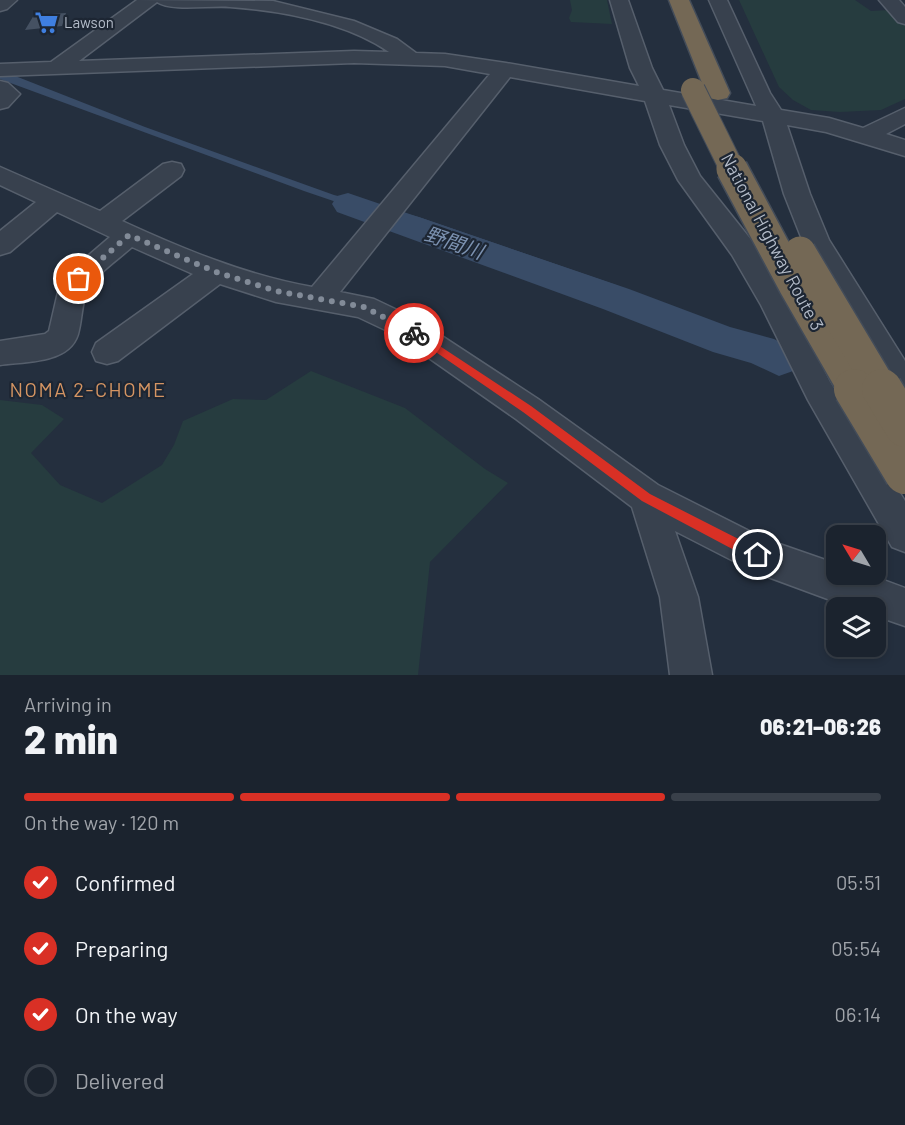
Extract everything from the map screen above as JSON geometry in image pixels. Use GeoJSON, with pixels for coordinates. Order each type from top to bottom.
{"type":"FeatureCollection","features":[{"type":"Feature","properties":{"kind":"highway","name":"National Highway Route 3"},"geometry":{"type":"LineString","coordinates":[[661,0],[706,92],[771,245],[836,360],[905,474]]}},
{"type":"Feature","properties":{"kind":"highway","name":"National Highway Route 3"},"geometry":{"type":"LineString","coordinates":[[679,0],[706,92],[752,163],[796,245],[905,427]]}},
{"type":"Feature","properties":{"kind":"street"},"geometry":{"type":"LineString","coordinates":[[0,5],[8,0]]}},
{"type":"Feature","properties":{"kind":"street"},"geometry":{"type":"LineString","coordinates":[[57,67],[149,0]]}},
{"type":"Feature","properties":{"kind":"street"},"geometry":{"type":"LineString","coordinates":[[165,0],[284,4],[396,46],[410,57]]}},
{"type":"Feature","properties":{"kind":"street"},"geometry":{"type":"LineString","coordinates":[[619,0],[640,68],[655,96],[672,145],[690,180],[742,248],[774,302],[819,391],[905,534]]}},
{"type":"Feature","properties":{"kind":"street"},"geometry":{"type":"LineString","coordinates":[[718,0],[759,93],[773,116],[797,194],[816,242],[905,388]]}},
{"type":"Feature","properties":{"kind":"street"},"geometry":{"type":"LineString","coordinates":[[888,0],[905,18]]}},
{"type":"Feature","properties":{"kind":"street"},"geometry":{"type":"LineString","coordinates":[[0,70],[332,57],[410,57],[506,69],[830,125],[905,148]]}},
{"type":"Feature","properties":{"kind":"street"},"geometry":{"type":"LineString","coordinates":[[318,299],[506,69]]}},
{"type":"Feature","properties":{"kind":"street"},"geometry":{"type":"LineString","coordinates":[[0,88],[9,94],[0,102]]}},
{"type":"Feature","properties":{"kind":"street"},"geometry":{"type":"LineString","coordinates":[[865,136],[905,115]]}},
{"type":"Feature","properties":{"kind":"street"},"geometry":{"type":"LineString","coordinates":[[102,222],[172,170]]}},
{"type":"Feature","properties":{"kind":"street"},"geometry":{"type":"LineString","coordinates":[[0,175],[129,235],[216,272],[276,291],[364,307],[406,327],[527,409],[646,497],[758,555],[905,607]]}},
{"type":"Feature","properties":{"kind":"street"},"geometry":{"type":"LineString","coordinates":[[0,246],[54,201]]}},
{"type":"Feature","properties":{"kind":"street"},"geometry":{"type":"LineString","coordinates":[[0,353],[53,345],[63,337],[72,292],[79,279],[129,235]]}},
{"type":"Feature","properties":{"kind":"street"},"geometry":{"type":"LineString","coordinates":[[106,352],[216,272]]}},
{"type":"Feature","properties":{"kind":"street"},"geometry":{"type":"LineString","coordinates":[[646,497],[679,597],[691,675]]}},
{"type":"Feature","properties":{"kind":"green space"},"geometry":{"type":"Polygon","coordinates":[[[570,0],[607,0],[612,24],[571,22],[569,18],[572,10],[570,0]]]}},
{"type":"Feature","properties":{"kind":"green space"},"geometry":{"type":"Polygon","coordinates":[[[739,0],[855,0],[871,11],[890,10],[905,24],[905,99],[881,110],[840,112],[811,110],[793,100],[779,87],[739,0]]]}},
{"type":"Feature","properties":{"kind":"green space"},"geometry":{"type":"Polygon","coordinates":[[[311,371],[405,408],[485,469],[508,483],[430,562],[418,675],[0,675],[0,400],[42,405],[64,419],[31,453],[60,485],[102,503],[162,465],[174,445],[183,421],[233,399],[266,400],[311,371]]]}},
{"type":"Feature","properties":{"kind":"water","name":"野間川"},"geometry":{"type":"Polygon","coordinates":[[[0,70],[145,127],[334,195],[419,217],[616,285],[777,351],[905,413],[844,395],[702,328],[605,289],[409,223],[304,191],[5,81],[0,79],[0,70]]]}},
{"type":"Feature","properties":{"kind":"building","name":"Lawson"},"geometry":{"type":"Polygon","coordinates":[[[66,13],[62,26],[25,30],[34,15],[66,13]]]}},
{"type":"Feature","properties":{"kind":"waterway","name":"野間川"},"geometry":{"type":"LineString","coordinates":[[348,204],[616,299],[726,341],[761,350],[779,360]]}},
{"type":"Feature","properties":{"kind":"way so far"},"geometry":{"type":"LineString","coordinates":[[79,279],[129,235],[216,272],[276,291],[364,307],[414,333]]}},
{"type":"Feature","properties":{"kind":"place","name":"Lawson"},"geometry":{"type":"Point","coordinates":[46,23]}},
{"type":"Feature","properties":{"kind":"district","name":"NOMA 2-CHOME"},"geometry":{"type":"Point","coordinates":[88,390]}},
{"type":"Feature","properties":{"kind":"route"},"geometry":{"type":"LineString","coordinates":[[414,333],[527,409],[646,497],[758,555]]}}]}
